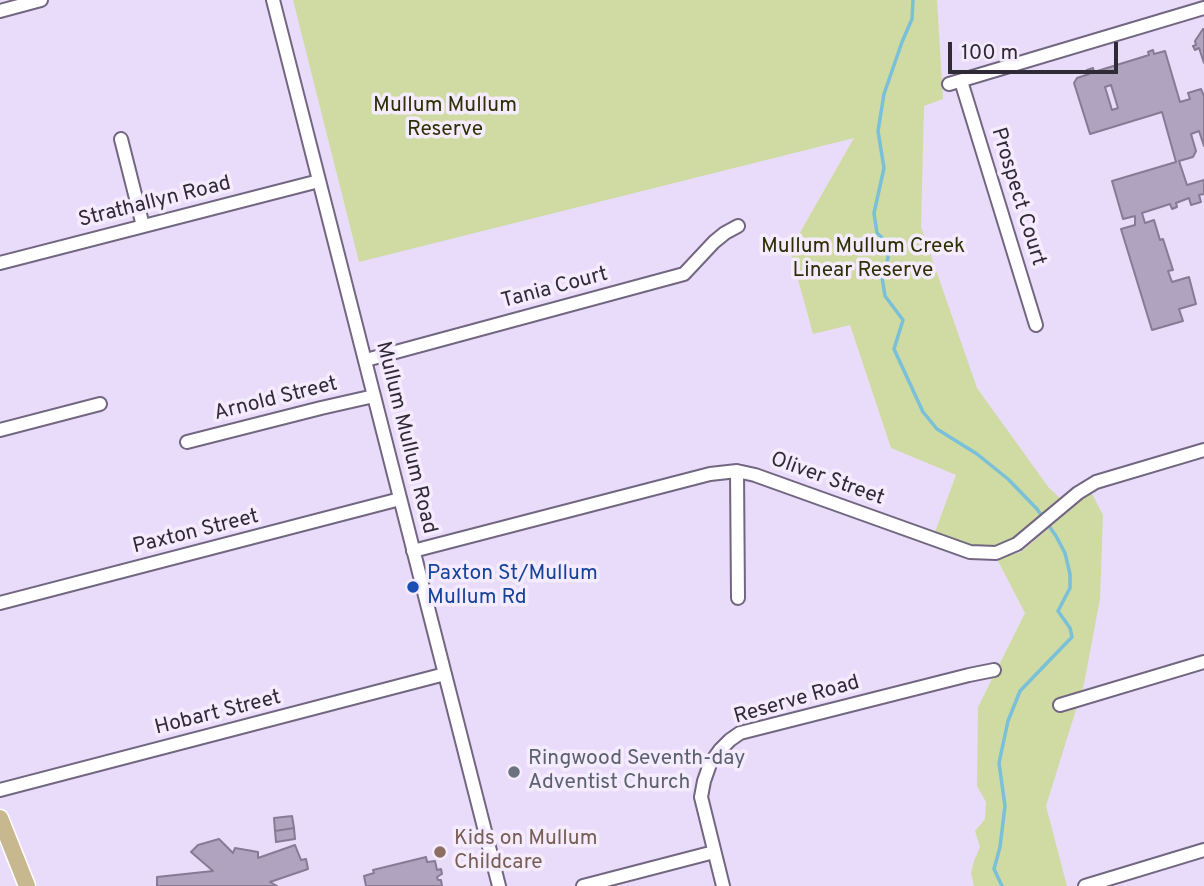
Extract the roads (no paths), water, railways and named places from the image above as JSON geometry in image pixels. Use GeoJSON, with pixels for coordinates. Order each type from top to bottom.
{"type":"FeatureCollection","features":[{"type":"Feature","properties":{"kind":"main road"},"geometry":{"type":"LineString","coordinates":[[0,818],[27,886]]}},
{"type":"Feature","properties":{"kind":"street"},"geometry":{"type":"LineString","coordinates":[[0,10],[41,0]]}},
{"type":"Feature","properties":{"kind":"street","name":"Mullum Mullum Road"},"geometry":{"type":"LineString","coordinates":[[273,0],[499,886]]}},
{"type":"Feature","properties":{"kind":"street","name":"Prospect Court"},"geometry":{"type":"LineString","coordinates":[[1036,325],[955,82],[1204,8]]}},
{"type":"Feature","properties":{"kind":"street"},"geometry":{"type":"LineString","coordinates":[[121,139],[143,226]]}},
{"type":"Feature","properties":{"kind":"street","name":"Strathallyn Road"},"geometry":{"type":"LineString","coordinates":[[0,262],[319,181]]}},
{"type":"Feature","properties":{"kind":"street","name":"Tania Court"},"geometry":{"type":"LineString","coordinates":[[366,360],[684,274],[714,242],[737,226]]}},
{"type":"Feature","properties":{"kind":"street","name":"Arnold Street"},"geometry":{"type":"LineString","coordinates":[[187,442],[374,396]]}},
{"type":"Feature","properties":{"kind":"street"},"geometry":{"type":"LineString","coordinates":[[0,430],[100,404]]}},
{"type":"Feature","properties":{"kind":"street","name":"Oliver Street"},"geometry":{"type":"LineString","coordinates":[[413,551],[710,474],[737,471],[755,475],[970,552],[989,554],[1017,544],[1078,493],[1096,482],[1204,450]]}},
{"type":"Feature","properties":{"kind":"street"},"geometry":{"type":"LineString","coordinates":[[737,471],[738,598]]}},
{"type":"Feature","properties":{"kind":"street","name":"Paxton Street"},"geometry":{"type":"LineString","coordinates":[[0,603],[400,499]]}},
{"type":"Feature","properties":{"kind":"street"},"geometry":{"type":"LineString","coordinates":[[1060,705],[1204,662]]}},
{"type":"Feature","properties":{"kind":"street","name":"Reserve Road"},"geometry":{"type":"LineString","coordinates":[[723,886],[701,797],[710,764],[730,740],[740,733],[994,670]]}},
{"type":"Feature","properties":{"kind":"street","name":"Hobart Street"},"geometry":{"type":"LineString","coordinates":[[0,790],[445,674]]}},
{"type":"Feature","properties":{"kind":"street"},"geometry":{"type":"LineString","coordinates":[[1084,886],[1204,850]]}},
{"type":"Feature","properties":{"kind":"street"},"geometry":{"type":"LineString","coordinates":[[583,886],[714,852]]}},
{"type":"Feature","properties":{"kind":"waterway"},"geometry":{"type":"LineString","coordinates":[[913,0],[912,19],[884,94],[878,131],[884,168],[874,213],[877,233],[887,242],[888,258],[882,277],[885,296],[903,320],[894,349],[923,412],[937,429],[977,454],[1008,479],[1037,509],[1065,553],[1070,574],[1070,588],[1058,611],[1070,628],[1072,637],[1020,691],[1008,721],[999,763],[1005,806],[1000,847],[994,869],[1002,886]]}},
{"type":"Feature","properties":{"kind":"place","name":"Paxton St/Mullum Mullum Rd"},"geometry":{"type":"Point","coordinates":[413,587]}},
{"type":"Feature","properties":{"kind":"place","name":"Ringwood Seventh-day Adventist Church"},"geometry":{"type":"Point","coordinates":[514,772]}},
{"type":"Feature","properties":{"kind":"place","name":"Kids on Mullum Childcare"},"geometry":{"type":"Point","coordinates":[440,852]}},
{"type":"Feature","properties":{"kind":"park label","name":"Mullum Mullum Reserve"},"geometry":{"type":"Point","coordinates":[445,119]}},
{"type":"Feature","properties":{"kind":"park label","name":"Mullum Mullum Creek Linear Reserve"},"geometry":{"type":"Point","coordinates":[863,260]}}]}
